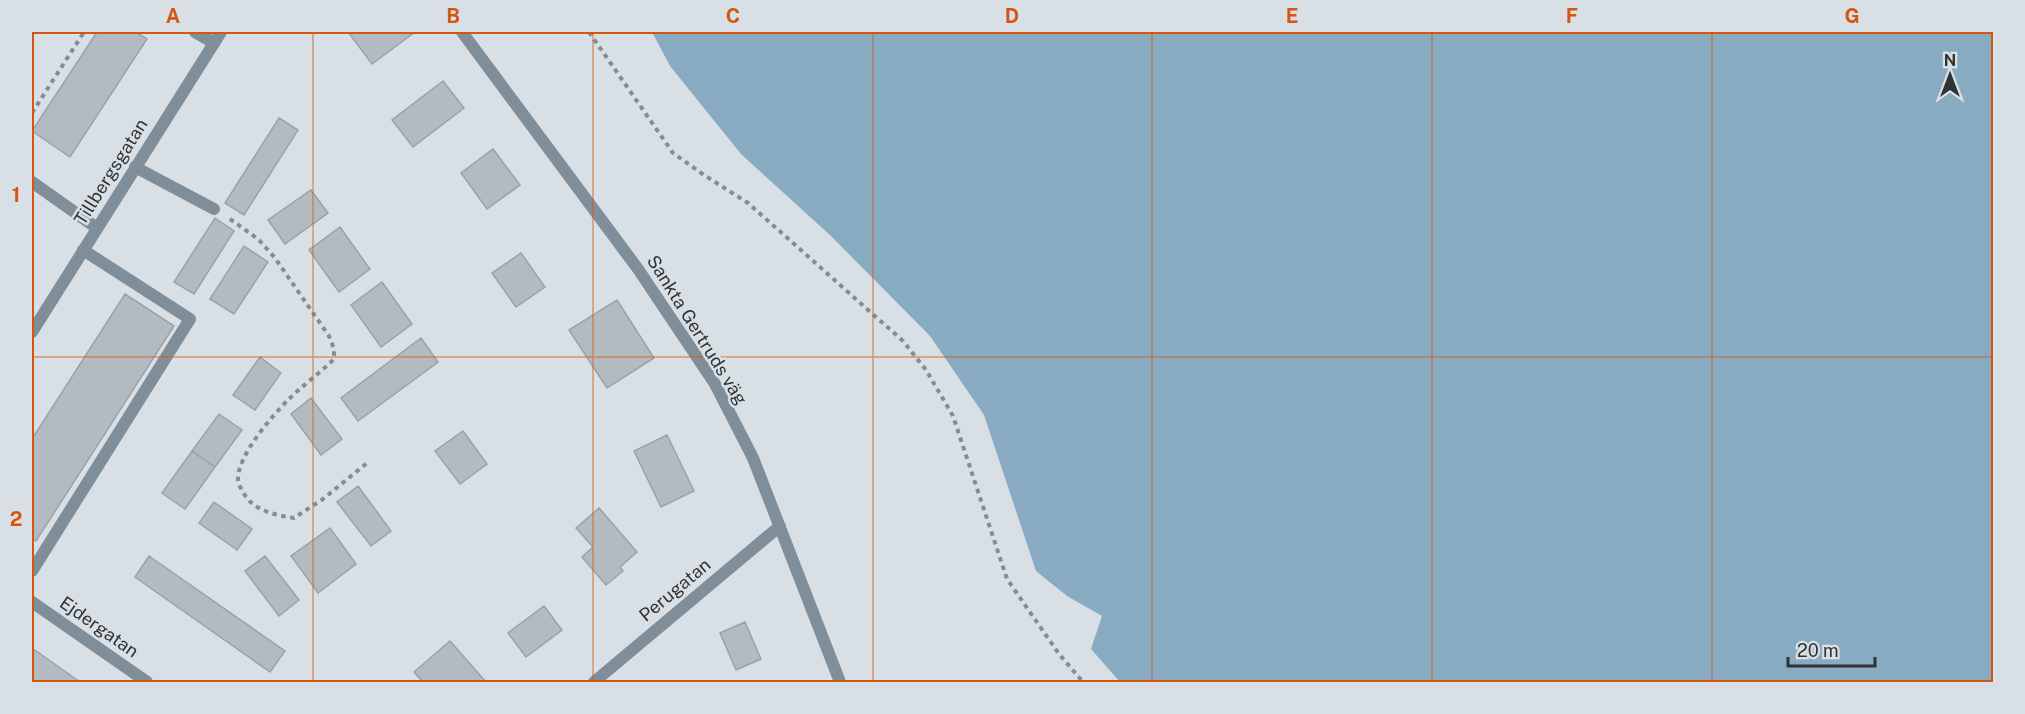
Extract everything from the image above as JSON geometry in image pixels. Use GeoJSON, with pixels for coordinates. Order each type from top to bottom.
{"type":"FeatureCollection","features":[{"type":"Feature","properties":{"kind":"street"},"geometry":{"type":"LineString","coordinates":[[195,32],[214,43]]}},
{"type":"Feature","properties":{"kind":"street","name":"Tillbergsgatan"},"geometry":{"type":"LineString","coordinates":[[32,332],[221,32]]}},
{"type":"Feature","properties":{"kind":"street","name":"Sankta Gertruds väg"},"geometry":{"type":"LineString","coordinates":[[462,32],[638,269],[715,384],[753,458],[840,682]]}},
{"type":"Feature","properties":{"kind":"street"},"geometry":{"type":"LineString","coordinates":[[135,167],[214,209]]}},
{"type":"Feature","properties":{"kind":"street"},"geometry":{"type":"LineString","coordinates":[[32,182],[97,228]]}},
{"type":"Feature","properties":{"kind":"street"},"geometry":{"type":"LineString","coordinates":[[32,571],[190,319],[83,250]]}},
{"type":"Feature","properties":{"kind":"street","name":"Perugatan"},"geometry":{"type":"LineString","coordinates":[[594,682],[780,526]]}},
{"type":"Feature","properties":{"kind":"street","name":"Ejdergatan"},"geometry":{"type":"LineString","coordinates":[[32,602],[147,682]]}},
{"type":"Feature","properties":{"kind":"path"},"geometry":{"type":"LineString","coordinates":[[32,113],[84,32]]}},
{"type":"Feature","properties":{"kind":"path"},"geometry":{"type":"LineString","coordinates":[[589,32],[673,153],[748,203],[903,341],[926,370],[953,417],[1007,579],[1059,654],[1083,682]]}},
{"type":"Feature","properties":{"kind":"path"},"geometry":{"type":"LineString","coordinates":[[214,209],[258,239],[275,258],[329,336],[334,349],[334,359],[289,398],[248,452],[239,468],[237,482],[247,500],[276,516],[294,518],[323,500],[367,463]]}},
{"type":"Feature","properties":{"kind":"water"},"geometry":{"type":"Polygon","coordinates":[[[652,32],[1993,32],[1993,682],[1120,682],[1091,649],[1102,616],[1067,596],[1036,571],[984,415],[930,336],[831,236],[741,154],[670,66],[652,32]]]}},
{"type":"Feature","properties":{"kind":"building"},"geometry":{"type":"Polygon","coordinates":[[[97,32],[136,32],[147,39],[70,157],[32,131],[97,32]]]}},
{"type":"Feature","properties":{"kind":"building"},"geometry":{"type":"Polygon","coordinates":[[[348,32],[415,32],[372,64],[348,32]]]}},
{"type":"Feature","properties":{"kind":"building"},"geometry":{"type":"Polygon","coordinates":[[[443,81],[464,108],[413,147],[392,120],[443,81]]]}},
{"type":"Feature","properties":{"kind":"building"},"geometry":{"type":"Polygon","coordinates":[[[279,118],[298,130],[244,215],[225,203],[279,118]]]}},
{"type":"Feature","properties":{"kind":"building"},"geometry":{"type":"Polygon","coordinates":[[[493,149],[520,185],[487,209],[461,173],[493,149]]]}},
{"type":"Feature","properties":{"kind":"building"},"geometry":{"type":"Polygon","coordinates":[[[311,190],[328,213],[285,244],[268,220],[311,190]]]}},
{"type":"Feature","properties":{"kind":"building"},"geometry":{"type":"Polygon","coordinates":[[[215,218],[234,231],[194,294],[174,282],[215,218]]]}},
{"type":"Feature","properties":{"kind":"building"},"geometry":{"type":"Polygon","coordinates":[[[340,227],[370,269],[339,292],[309,250],[340,227]]]}},
{"type":"Feature","properties":{"kind":"building"},"geometry":{"type":"Polygon","coordinates":[[[244,246],[268,262],[234,314],[210,299],[244,246]]]}},
{"type":"Feature","properties":{"kind":"building"},"geometry":{"type":"Polygon","coordinates":[[[521,253],[545,287],[516,307],[492,273],[521,253]]]}},
{"type":"Feature","properties":{"kind":"building"},"geometry":{"type":"Polygon","coordinates":[[[382,282],[412,324],[381,347],[351,305],[382,282]]]}},
{"type":"Feature","properties":{"kind":"building"},"geometry":{"type":"Polygon","coordinates":[[[125,294],[174,326],[36,541],[32,538],[32,439],[125,294]]]}},
{"type":"Feature","properties":{"kind":"building"},"geometry":{"type":"Polygon","coordinates":[[[617,300],[654,358],[607,388],[569,330],[617,300]]]}},
{"type":"Feature","properties":{"kind":"building"},"geometry":{"type":"Polygon","coordinates":[[[421,338],[438,362],[358,421],[341,398],[421,338]]]}},
{"type":"Feature","properties":{"kind":"building"},"geometry":{"type":"Polygon","coordinates":[[[260,357],[281,373],[255,410],[233,395],[260,357]]]}},
{"type":"Feature","properties":{"kind":"building"},"geometry":{"type":"Polygon","coordinates":[[[311,398],[342,439],[321,455],[291,414],[311,398]]]}},
{"type":"Feature","properties":{"kind":"building"},"geometry":{"type":"Polygon","coordinates":[[[219,414],[242,430],[215,467],[192,451],[219,414]]]}},
{"type":"Feature","properties":{"kind":"building"},"geometry":{"type":"Polygon","coordinates":[[[463,431],[487,464],[460,484],[435,451],[463,431]]]}},
{"type":"Feature","properties":{"kind":"building"},"geometry":{"type":"Polygon","coordinates":[[[667,435],[694,491],[661,507],[634,451],[667,435]]]}},
{"type":"Feature","properties":{"kind":"building"},"geometry":{"type":"Polygon","coordinates":[[[192,451],[215,467],[185,509],[162,493],[192,451]]]}},
{"type":"Feature","properties":{"kind":"building"},"geometry":{"type":"Polygon","coordinates":[[[358,486],[391,531],[371,546],[337,502],[358,486]]]}},
{"type":"Feature","properties":{"kind":"building"},"geometry":{"type":"Polygon","coordinates":[[[214,502],[252,529],[237,550],[199,523],[214,502]]]}},
{"type":"Feature","properties":{"kind":"building"},"geometry":{"type":"Polygon","coordinates":[[[599,508],[637,552],[620,567],[623,571],[606,585],[582,557],[593,547],[576,528],[599,508]]]}},
{"type":"Feature","properties":{"kind":"building"},"geometry":{"type":"Polygon","coordinates":[[[330,528],[356,564],[318,593],[291,556],[330,528]]]}},
{"type":"Feature","properties":{"kind":"building"},"geometry":{"type":"Polygon","coordinates":[[[149,556],[285,651],[270,672],[135,577],[149,556]]]}},
{"type":"Feature","properties":{"kind":"building"},"geometry":{"type":"Polygon","coordinates":[[[265,556],[299,600],[279,616],[245,571],[265,556]]]}},
{"type":"Feature","properties":{"kind":"building"},"geometry":{"type":"Polygon","coordinates":[[[544,606],[562,630],[526,657],[508,633],[544,606]]]}},
{"type":"Feature","properties":{"kind":"building"},"geometry":{"type":"Polygon","coordinates":[[[745,622],[761,659],[736,670],[720,633],[745,622]]]}},
{"type":"Feature","properties":{"kind":"building"},"geometry":{"type":"Polygon","coordinates":[[[450,641],[486,682],[423,682],[414,672],[450,641]]]}},
{"type":"Feature","properties":{"kind":"building"},"geometry":{"type":"Polygon","coordinates":[[[32,648],[80,682],[32,682],[32,648]]]}}]}
